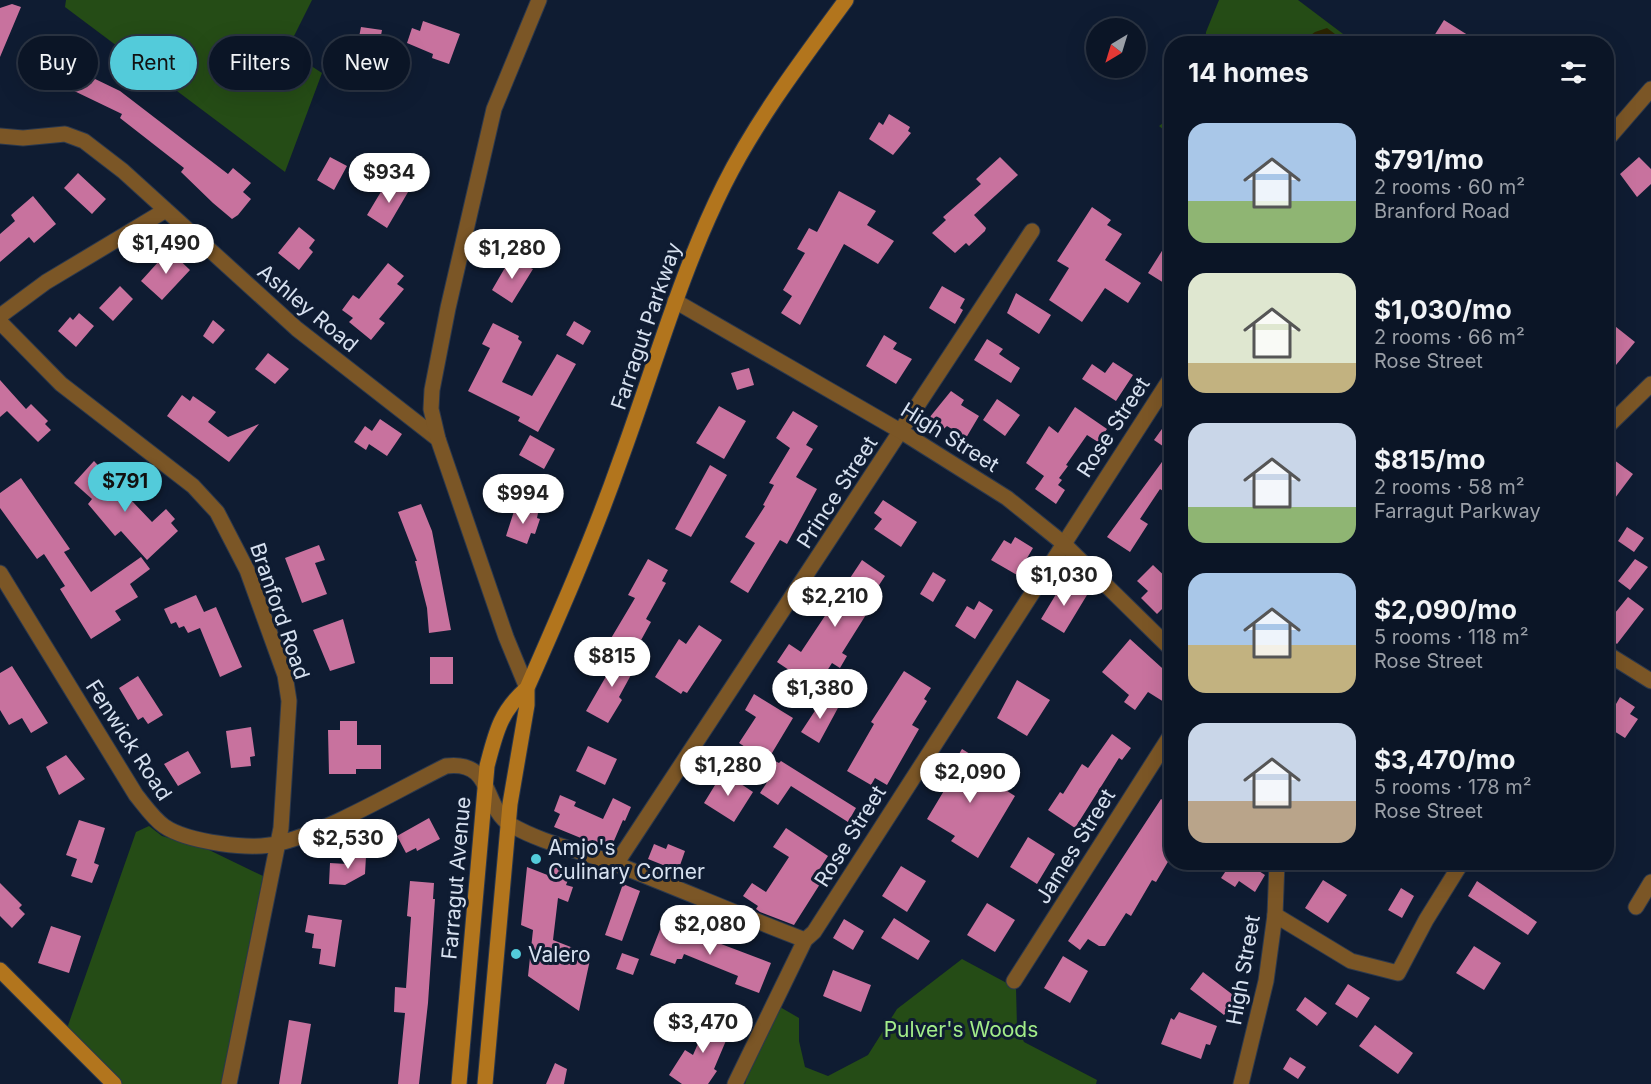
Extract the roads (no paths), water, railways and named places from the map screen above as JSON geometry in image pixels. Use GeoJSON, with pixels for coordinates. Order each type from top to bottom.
{"type":"FeatureCollection","features":[{"type":"Feature","properties":{"kind":"main road","name":"Farragut Parkway"},"geometry":{"type":"LineString","coordinates":[[526,688],[609,491],[675,301],[698,242],[739,156],[772,103],[846,0]]}},
{"type":"Feature","properties":{"kind":"main road","name":"Farragut Avenue"},"geometry":{"type":"LineString","coordinates":[[459,1084],[487,765],[498,723],[511,702],[526,688]]}},
{"type":"Feature","properties":{"kind":"main road"},"geometry":{"type":"LineString","coordinates":[[485,1084],[499,936],[504,818],[527,705],[526,688]]}},
{"type":"Feature","properties":{"kind":"main road"},"geometry":{"type":"LineString","coordinates":[[472,934],[499,936]]}},
{"type":"Feature","properties":{"kind":"main road"},"geometry":{"type":"LineString","coordinates":[[0,970],[114,1084]]}},
{"type":"Feature","properties":{"kind":"main road"},"geometry":{"type":"LineString","coordinates":[[467,998],[492,1000]]}},
{"type":"Feature","properties":{"kind":"street"},"geometry":{"type":"LineString","coordinates":[[526,688],[506,638],[438,439],[431,409],[432,390],[458,264],[494,109],[540,0]]}},
{"type":"Feature","properties":{"kind":"street"},"geometry":{"type":"LineString","coordinates":[[1614,132],[1651,89]]}},
{"type":"Feature","properties":{"kind":"street","name":"Ashley Road"},"geometry":{"type":"LineString","coordinates":[[0,136],[23,138],[65,134],[84,141],[123,171],[297,329],[438,439]]}},
{"type":"Feature","properties":{"kind":"street"},"geometry":{"type":"LineString","coordinates":[[0,316],[46,282],[166,210]]}},
{"type":"Feature","properties":{"kind":"street","name":"Prince Street"},"geometry":{"type":"LineString","coordinates":[[616,864],[1032,231]]}},
{"type":"Feature","properties":{"kind":"street","name":"High Street"},"geometry":{"type":"LineString","coordinates":[[675,301],[902,432],[1007,498],[1063,543],[1164,642]]}},
{"type":"Feature","properties":{"kind":"street","name":"Branford Road"},"geometry":{"type":"LineString","coordinates":[[0,322],[61,384],[193,486],[217,512],[247,570],[286,684],[289,701],[279,844],[229,1084]]}},
{"type":"Feature","properties":{"kind":"street"},"geometry":{"type":"LineString","coordinates":[[1614,420],[1651,384]]}},
{"type":"Feature","properties":{"kind":"street","name":"Rose Street"},"geometry":{"type":"LineString","coordinates":[[735,1084],[804,940],[814,932],[1164,388]]}},
{"type":"Feature","properties":{"kind":"street","name":"Fenwick Road"},"geometry":{"type":"LineString","coordinates":[[0,573],[136,795],[153,817],[166,827],[205,840],[236,845],[279,844],[318,829],[446,766],[465,766],[485,783]]}},
{"type":"Feature","properties":{"kind":"street"},"geometry":{"type":"LineString","coordinates":[[1614,658],[1651,681]]}},
{"type":"Feature","properties":{"kind":"street","name":"James Street"},"geometry":{"type":"LineString","coordinates":[[1014,981],[1164,746]]}},
{"type":"Feature","properties":{"kind":"street"},"geometry":{"type":"LineString","coordinates":[[485,783],[504,818],[537,838],[616,864],[804,940]]}},
{"type":"Feature","properties":{"kind":"street","name":"High Street"},"geometry":{"type":"LineString","coordinates":[[1241,1084],[1266,981],[1275,915],[1277,870]]}},
{"type":"Feature","properties":{"kind":"street"},"geometry":{"type":"LineString","coordinates":[[1275,915],[1351,961],[1398,973],[1457,870]]}},
{"type":"Feature","properties":{"kind":"street"},"geometry":{"type":"LineString","coordinates":[[1636,907],[1651,882]]}},
{"type":"Feature","properties":{"kind":"place","name":"Amjo's Culinary Corner"},"geometry":{"type":"Point","coordinates":[536,859]}},
{"type":"Feature","properties":{"kind":"place","name":"Valero"},"geometry":{"type":"Point","coordinates":[516,954]}},
{"type":"Feature","properties":{"kind":"park label","name":"Pulver's Woods"},"geometry":{"type":"Point","coordinates":[961,1029]}}]}
